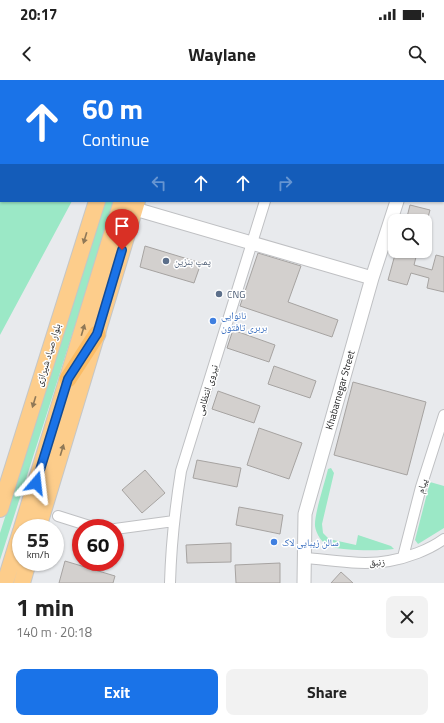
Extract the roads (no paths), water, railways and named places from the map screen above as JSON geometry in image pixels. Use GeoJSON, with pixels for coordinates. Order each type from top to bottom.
{"type":"FeatureCollection","features":[{"type":"Feature","properties":{"kind":"highway"},"geometry":{"type":"LineString","coordinates":[[68,379],[97,334]]}},
{"type":"Feature","properties":{"kind":"main road","name":"بلوار صیاد شیرازی"},"geometry":{"type":"LineString","coordinates":[[0,509],[97,202]]}},
{"type":"Feature","properties":{"kind":"main road"},"geometry":{"type":"LineString","coordinates":[[41,519],[97,334],[131,204]]}},
{"type":"Feature","properties":{"kind":"main road"},"geometry":{"type":"LineString","coordinates":[[24,519],[68,379],[131,204]]}},
{"type":"Feature","properties":{"kind":"main road"},"geometry":{"type":"LineString","coordinates":[[5,583],[12,559]]}},
{"type":"Feature","properties":{"kind":"main road"},"geometry":{"type":"LineString","coordinates":[[22,583],[25,571]]}},
{"type":"Feature","properties":{"kind":"street","name":"نیروی انتظامی"},"geometry":{"type":"LineString","coordinates":[[170,583],[174,522],[181,471],[265,202]]}},
{"type":"Feature","properties":{"kind":"street","name":"Khabarnegar Street"},"geometry":{"type":"LineString","coordinates":[[304,583],[305,514],[372,278],[397,202]]}},
{"type":"Feature","properties":{"kind":"street"},"geometry":{"type":"LineString","coordinates":[[131,204],[252,243],[372,278]]}},
{"type":"Feature","properties":{"kind":"street","name":"پیام"},"geometry":{"type":"LineString","coordinates":[[403,557],[421,487],[444,415]]}},
{"type":"Feature","properties":{"kind":"street"},"geometry":{"type":"LineString","coordinates":[[58,516],[72,520]]}},
{"type":"Feature","properties":{"kind":"street"},"geometry":{"type":"LineString","coordinates":[[124,528],[174,522]]}},
{"type":"Feature","properties":{"kind":"street","name":"زنبق"},"geometry":{"type":"LineString","coordinates":[[305,558],[362,562],[389,561],[414,554],[444,539]]}},
{"type":"Feature","properties":{"kind":"place","name":"پمپ بنزین"},"geometry":{"type":"Point","coordinates":[166,261]}},
{"type":"Feature","properties":{"kind":"place","name":"CNG"},"geometry":{"type":"Point","coordinates":[219,294]}},
{"type":"Feature","properties":{"kind":"place","name":"نانوایی بربری تافتون"},"geometry":{"type":"Point","coordinates":[213,321]}},
{"type":"Feature","properties":{"kind":"place","name":"سالن زیبایی لاک"},"geometry":{"type":"Point","coordinates":[274,542]}}]}
